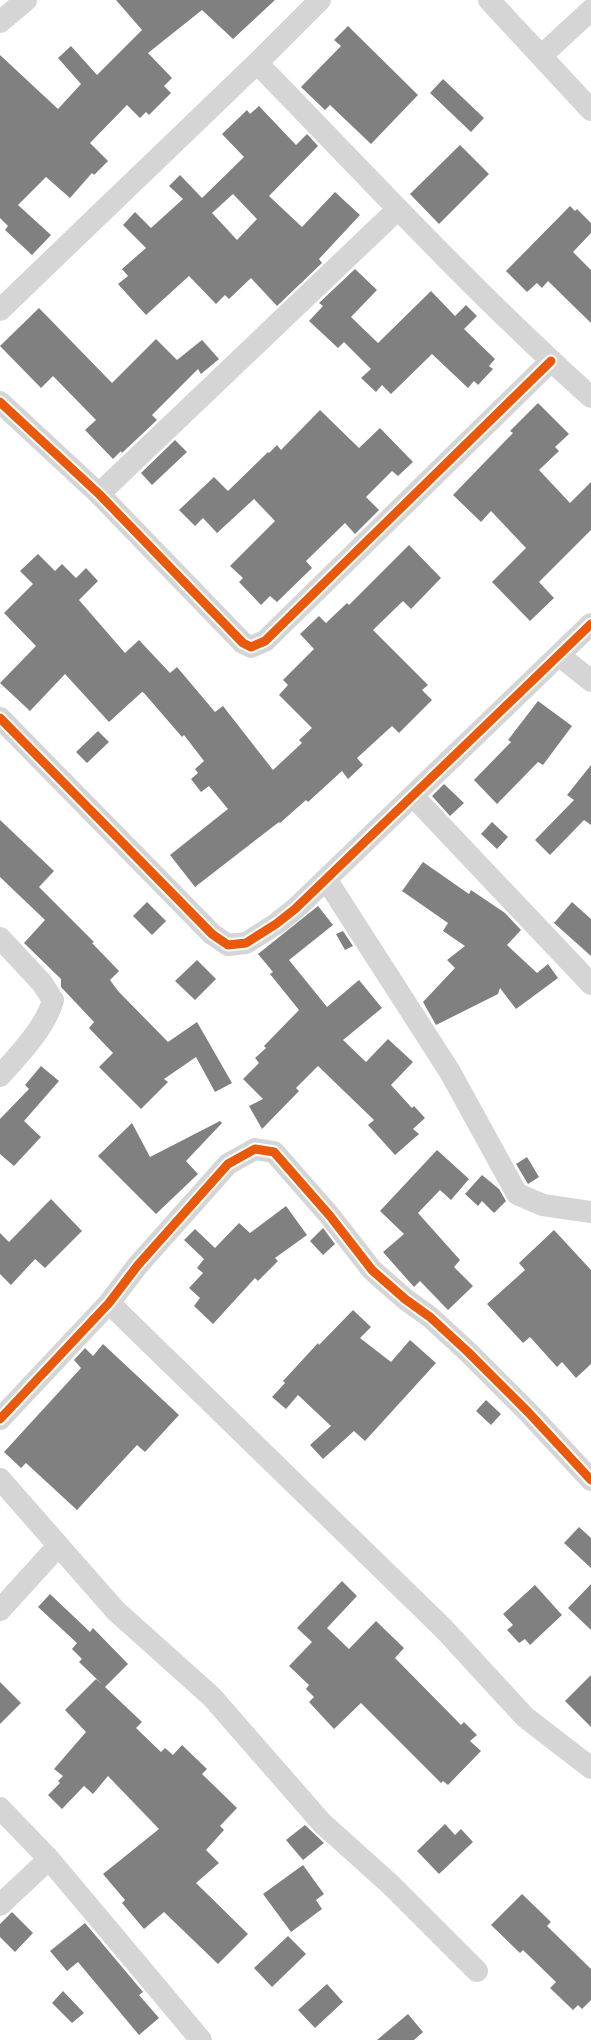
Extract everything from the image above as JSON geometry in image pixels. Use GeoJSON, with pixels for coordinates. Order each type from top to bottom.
{"type":"FeatureCollection","features":[{"type":"Feature","properties":{"kind":"street"},"geometry":{"type":"LineString","coordinates":[[0,22],[26,0]]}},
{"type":"Feature","properties":{"kind":"street"},"geometry":{"type":"LineString","coordinates":[[0,310],[320,0]]}},
{"type":"Feature","properties":{"kind":"street"},"geometry":{"type":"LineString","coordinates":[[489,0],[591,110]]}},
{"type":"Feature","properties":{"kind":"street"},"geometry":{"type":"LineString","coordinates":[[542,55],[591,10]]}},
{"type":"Feature","properties":{"kind":"street"},"geometry":{"type":"LineString","coordinates":[[257,63],[398,209],[551,361],[591,397]]}},
{"type":"Feature","properties":{"kind":"street"},"geometry":{"type":"LineString","coordinates":[[99,494],[398,209]]}},
{"type":"Feature","properties":{"kind":"street"},"geometry":{"type":"LineString","coordinates":[[0,402],[99,494],[243,643],[251,646],[265,641],[551,361]]}},
{"type":"Feature","properties":{"kind":"street"},"geometry":{"type":"LineString","coordinates":[[0,718],[212,934],[228,945],[246,943],[276,924],[326,879],[591,624]]}},
{"type":"Feature","properties":{"kind":"street"},"geometry":{"type":"LineString","coordinates":[[560,656],[591,681]]}},
{"type":"Feature","properties":{"kind":"street"},"geometry":{"type":"LineString","coordinates":[[413,795],[591,984]]}},
{"type":"Feature","properties":{"kind":"street"},"geometry":{"type":"LineString","coordinates":[[326,879],[450,1072],[517,1194],[543,1205],[591,1212]]}},
{"type":"Feature","properties":{"kind":"street"},"geometry":{"type":"LineString","coordinates":[[0,938],[42,983],[53,1000],[50,1011],[19,1055],[0,1076]]}},
{"type":"Feature","properties":{"kind":"street"},"geometry":{"type":"LineString","coordinates":[[0,1419],[109,1303],[121,1285],[228,1164],[255,1149],[274,1152],[330,1216],[372,1270],[430,1317],[468,1352],[591,1480]]}},
{"type":"Feature","properties":{"kind":"street"},"geometry":{"type":"LineString","coordinates":[[109,1303],[444,1629],[525,1718],[591,1768]]}},
{"type":"Feature","properties":{"kind":"street"},"geometry":{"type":"LineString","coordinates":[[0,1479],[116,1611],[212,1697],[322,1823],[391,1885],[477,1971]]}},
{"type":"Feature","properties":{"kind":"street"},"geometry":{"type":"LineString","coordinates":[[0,1610],[58,1546]]}},
{"type":"Feature","properties":{"kind":"street"},"geometry":{"type":"LineString","coordinates":[[0,1808],[49,1859],[201,2040]]}},
{"type":"Feature","properties":{"kind":"street"},"geometry":{"type":"LineString","coordinates":[[0,1905],[49,1859]]}},
{"type":"Feature","properties":{"kind":"building"},"geometry":{"type":"Polygon","coordinates":[[[116,0],[275,0],[233,39],[202,10],[148,53],[172,78],[164,86],[171,93],[149,115],[146,112],[140,118],[127,105],[90,143],[108,161],[94,175],[92,173],[70,198],[46,177],[18,205],[51,235],[32,255],[5,230],[8,226],[0,218],[0,55],[58,109],[81,84],[58,58],[71,46],[97,75],[142,30],[116,0]]]}},
{"type":"Feature","properties":{"kind":"building"},"geometry":{"type":"Polygon","coordinates":[[[348,26],[418,95],[371,144],[330,105],[325,110],[301,87],[341,46],[334,40],[348,26]]]}},
{"type":"Feature","properties":{"kind":"building"},"geometry":{"type":"Polygon","coordinates":[[[443,79],[484,118],[471,132],[430,93],[443,79]]]}},
{"type":"Feature","properties":{"kind":"building"},"geometry":{"type":"Polygon","coordinates":[[[259,106],[296,145],[307,134],[318,146],[269,196],[302,227],[335,192],[360,215],[319,259],[322,263],[277,306],[251,278],[229,299],[225,295],[216,304],[189,276],[146,315],[118,284],[128,276],[122,269],[146,248],[123,225],[135,212],[151,228],[183,199],[169,186],[180,175],[202,198],[244,157],[222,134],[247,110],[250,114],[259,106]],[[233,194],[212,213],[237,240],[257,219],[233,194]]]}},
{"type":"Feature","properties":{"kind":"building"},"geometry":{"type":"Polygon","coordinates":[[[460,145],[489,174],[439,224],[410,194],[460,145]]]}},
{"type":"Feature","properties":{"kind":"building"},"geometry":{"type":"Polygon","coordinates":[[[570,206],[575,211],[577,209],[591,223],[591,233],[573,252],[591,270],[591,323],[548,281],[542,288],[537,283],[527,292],[506,271],[570,206]]]}},
{"type":"Feature","properties":{"kind":"building"},"geometry":{"type":"Polygon","coordinates":[[[355,269],[377,290],[351,317],[378,343],[431,291],[455,316],[466,305],[477,316],[464,329],[495,359],[489,366],[493,369],[478,385],[474,381],[468,388],[432,354],[391,394],[382,385],[376,392],[361,378],[371,369],[344,342],[338,348],[309,321],[323,306],[319,303],[355,269]]]}},
{"type":"Feature","properties":{"kind":"building"},"geometry":{"type":"Polygon","coordinates":[[[39,308],[112,383],[156,339],[177,360],[202,340],[219,359],[201,374],[198,369],[152,415],[157,420],[113,459],[85,430],[96,420],[53,376],[41,388],[0,346],[39,308]]]}},
{"type":"Feature","properties":{"kind":"building"},"geometry":{"type":"Polygon","coordinates":[[[538,403],[569,434],[555,447],[559,451],[539,470],[570,503],[591,482],[591,530],[539,582],[554,598],[530,621],[492,582],[526,548],[491,511],[481,522],[453,495],[513,433],[510,431],[538,403]]]}},
{"type":"Feature","properties":{"kind":"building"},"geometry":{"type":"Polygon","coordinates":[[[320,410],[359,448],[380,428],[413,462],[398,476],[392,471],[366,497],[379,510],[355,534],[345,523],[306,561],[312,568],[277,602],[270,596],[261,605],[239,582],[243,578],[230,566],[275,521],[254,499],[217,533],[203,518],[195,526],[179,510],[214,477],[228,491],[277,445],[281,450],[320,410]]]}},
{"type":"Feature","properties":{"kind":"building"},"geometry":{"type":"Polygon","coordinates":[[[175,440],[187,452],[152,485],[141,473],[175,440]]]}},
{"type":"Feature","properties":{"kind":"building"},"geometry":{"type":"Polygon","coordinates":[[[409,545],[441,578],[411,609],[403,601],[373,630],[428,685],[422,690],[432,700],[399,733],[392,726],[357,758],[363,765],[348,779],[342,771],[308,802],[306,800],[280,823],[195,887],[170,855],[228,809],[209,786],[201,792],[191,779],[198,773],[195,769],[204,761],[184,735],[182,737],[144,693],[142,692],[109,722],[65,674],[30,711],[0,683],[36,646],[4,613],[33,584],[20,571],[38,554],[55,571],[62,564],[76,578],[86,568],[98,581],[79,600],[125,653],[139,640],[170,673],[177,667],[215,712],[223,706],[273,770],[302,743],[299,740],[312,728],[279,695],[288,685],[283,680],[314,649],[300,634],[319,616],[326,623],[347,603],[349,605],[409,545]]]}},
{"type":"Feature","properties":{"kind":"building"},"geometry":{"type":"Polygon","coordinates":[[[538,701],[572,726],[543,765],[538,762],[497,804],[474,780],[511,742],[508,740],[538,701]]]}},
{"type":"Feature","properties":{"kind":"building"},"geometry":{"type":"Polygon","coordinates":[[[98,731],[109,742],[87,763],[76,752],[98,731]]]}},
{"type":"Feature","properties":{"kind":"building"},"geometry":{"type":"Polygon","coordinates":[[[591,765],[591,825],[584,820],[550,855],[535,840],[574,800],[567,795],[591,765]]]}},
{"type":"Feature","properties":{"kind":"building"},"geometry":{"type":"Polygon","coordinates":[[[444,784],[464,803],[450,816],[432,796],[444,784]]]}},
{"type":"Feature","properties":{"kind":"building"},"geometry":{"type":"Polygon","coordinates":[[[0,820],[54,871],[39,887],[94,942],[92,943],[119,971],[110,980],[118,991],[168,1042],[197,1022],[232,1083],[215,1092],[196,1057],[164,1079],[168,1082],[141,1109],[99,1067],[113,1053],[89,1028],[94,1022],[61,987],[61,979],[24,943],[45,920],[0,877],[0,820]]]}},
{"type":"Feature","properties":{"kind":"building"},"geometry":{"type":"Polygon","coordinates":[[[492,822],[508,837],[497,849],[481,834],[492,822]]]}},
{"type":"Feature","properties":{"kind":"building"},"geometry":{"type":"Polygon","coordinates":[[[423,862],[469,894],[471,890],[505,913],[521,930],[507,945],[537,973],[548,964],[558,978],[516,1009],[500,988],[498,994],[436,1025],[423,1002],[455,968],[447,960],[465,946],[443,931],[448,923],[402,891],[423,862]]]}},
{"type":"Feature","properties":{"kind":"building"},"geometry":{"type":"Polygon","coordinates":[[[147,902],[166,921],[152,935],[133,916],[147,902]]]}},
{"type":"Feature","properties":{"kind":"building"},"geometry":{"type":"Polygon","coordinates":[[[572,902],[591,919],[591,956],[554,923],[572,902]]]}},
{"type":"Feature","properties":{"kind":"building"},"geometry":{"type":"Polygon","coordinates":[[[318,906],[333,925],[289,960],[327,1007],[359,980],[382,1008],[343,1040],[366,1062],[388,1039],[413,1062],[391,1085],[412,1108],[414,1106],[425,1118],[413,1129],[419,1134],[395,1155],[368,1125],[374,1120],[318,1066],[296,1088],[299,1091],[262,1129],[249,1106],[263,1099],[243,1079],[259,1063],[255,1058],[266,1048],[264,1046],[299,1010],[270,974],[273,972],[258,954],[318,906]]]}},
{"type":"Feature","properties":{"kind":"building"},"geometry":{"type":"Polygon","coordinates":[[[343,931],[353,946],[345,950],[336,934],[343,931]]]}},
{"type":"Feature","properties":{"kind":"building"},"geometry":{"type":"Polygon","coordinates":[[[197,960],[216,979],[195,1000],[175,981],[197,960]]]}},
{"type":"Feature","properties":{"kind":"building"},"geometry":{"type":"Polygon","coordinates":[[[41,1066],[59,1081],[24,1121],[41,1137],[14,1166],[0,1154],[0,1119],[29,1089],[25,1085],[41,1066]]]}},
{"type":"Feature","properties":{"kind":"building"},"geometry":{"type":"Polygon","coordinates":[[[220,1121],[222,1123],[186,1161],[198,1174],[156,1214],[98,1156],[132,1123],[150,1157],[220,1121]]]}},
{"type":"Feature","properties":{"kind":"building"},"geometry":{"type":"Polygon","coordinates":[[[437,1150],[469,1179],[451,1200],[440,1190],[418,1213],[460,1260],[454,1267],[473,1286],[448,1310],[420,1281],[414,1287],[383,1252],[404,1234],[380,1211],[437,1150]]]}},
{"type":"Feature","properties":{"kind":"building"},"geometry":{"type":"Polygon","coordinates":[[[527,1157],[539,1177],[528,1184],[516,1164],[527,1157]]]}},
{"type":"Feature","properties":{"kind":"building"},"geometry":{"type":"Polygon","coordinates":[[[482,1175],[499,1189],[506,1201],[494,1213],[482,1201],[478,1206],[465,1194],[482,1175]]]}},
{"type":"Feature","properties":{"kind":"building"},"geometry":{"type":"Polygon","coordinates":[[[51,1199],[82,1231],[45,1268],[35,1259],[11,1285],[0,1274],[0,1233],[9,1242],[51,1199]]]}},
{"type":"Feature","properties":{"kind":"building"},"geometry":{"type":"Polygon","coordinates":[[[286,1206],[307,1235],[275,1258],[278,1261],[258,1281],[255,1278],[213,1324],[194,1306],[200,1298],[189,1288],[203,1273],[197,1268],[204,1259],[184,1240],[195,1229],[215,1248],[239,1223],[250,1233],[286,1206]]]}},
{"type":"Feature","properties":{"kind":"building"},"geometry":{"type":"Polygon","coordinates":[[[323,1228],[335,1244],[323,1255],[310,1241],[323,1228]]]}},
{"type":"Feature","properties":{"kind":"building"},"geometry":{"type":"Polygon","coordinates":[[[554,1230],[591,1270],[591,1364],[576,1378],[562,1362],[557,1367],[530,1337],[523,1343],[487,1304],[525,1270],[519,1263],[554,1230]]]}},
{"type":"Feature","properties":{"kind":"building"},"geometry":{"type":"Polygon","coordinates":[[[353,1310],[371,1327],[360,1338],[391,1362],[410,1340],[436,1363],[365,1441],[354,1431],[323,1459],[310,1445],[331,1426],[298,1395],[286,1409],[272,1397],[285,1383],[283,1381],[318,1343],[319,1345],[353,1310]]]}},
{"type":"Feature","properties":{"kind":"building"},"geometry":{"type":"Polygon","coordinates":[[[103,1344],[179,1415],[145,1452],[137,1445],[77,1510],[26,1463],[21,1468],[4,1452],[81,1368],[74,1360],[85,1348],[93,1356],[103,1344]]]}},
{"type":"Feature","properties":{"kind":"building"},"geometry":{"type":"Polygon","coordinates":[[[486,1400],[501,1414],[491,1425],[476,1411],[486,1400]]]}},
{"type":"Feature","properties":{"kind":"building"},"geometry":{"type":"Polygon","coordinates":[[[579,1527],[591,1538],[591,1568],[564,1543],[579,1527]]]}},
{"type":"Feature","properties":{"kind":"building"},"geometry":{"type":"Polygon","coordinates":[[[342,1581],[357,1596],[327,1628],[349,1649],[376,1621],[404,1648],[395,1658],[461,1725],[464,1722],[477,1735],[470,1741],[481,1751],[448,1785],[443,1781],[441,1783],[361,1703],[334,1729],[309,1702],[314,1697],[306,1689],[309,1685],[289,1666],[312,1642],[297,1628],[342,1581]]]}},
{"type":"Feature","properties":{"kind":"building"},"geometry":{"type":"Polygon","coordinates":[[[591,1584],[591,1630],[568,1608],[591,1584]]]}},
{"type":"Feature","properties":{"kind":"building"},"geometry":{"type":"Polygon","coordinates":[[[535,1585],[562,1615],[530,1645],[525,1639],[519,1643],[507,1630],[513,1625],[503,1614],[535,1585]]]}},
{"type":"Feature","properties":{"kind":"building"},"geometry":{"type":"Polygon","coordinates":[[[50,1594],[90,1632],[93,1628],[128,1664],[105,1687],[142,1722],[136,1728],[161,1752],[165,1748],[173,1755],[182,1745],[207,1769],[202,1774],[237,1808],[220,1826],[224,1830],[206,1850],[219,1863],[196,1883],[248,1934],[218,1964],[164,1912],[144,1929],[122,1903],[125,1900],[103,1874],[159,1829],[108,1776],[93,1794],[84,1786],[62,1809],[48,1795],[60,1783],[58,1781],[63,1776],[54,1769],[86,1732],[65,1710],[96,1679],[103,1685],[79,1662],[82,1659],[72,1649],[77,1643],[38,1607],[50,1594]]]}},
{"type":"Feature","properties":{"kind":"building"},"geometry":{"type":"Polygon","coordinates":[[[591,1675],[591,1727],[565,1701],[591,1675]]]}},
{"type":"Feature","properties":{"kind":"building"},"geometry":{"type":"Polygon","coordinates":[[[0,1682],[21,1703],[0,1724],[0,1682]]]}},
{"type":"Feature","properties":{"kind":"building"},"geometry":{"type":"Polygon","coordinates":[[[445,1824],[455,1835],[461,1829],[473,1842],[439,1874],[417,1851],[445,1824]]]}},
{"type":"Feature","properties":{"kind":"building"},"geometry":{"type":"Polygon","coordinates":[[[305,1825],[324,1843],[303,1860],[286,1840],[305,1825]]]}},
{"type":"Feature","properties":{"kind":"building"},"geometry":{"type":"Polygon","coordinates":[[[303,1865],[324,1894],[316,1900],[322,1909],[291,1932],[263,1894],[303,1865]]]}},
{"type":"Feature","properties":{"kind":"building"},"geometry":{"type":"Polygon","coordinates":[[[522,1894],[551,1922],[547,1926],[591,1969],[591,2000],[582,2009],[578,2005],[573,2010],[550,1988],[556,1982],[523,1950],[520,1953],[491,1925],[522,1894]]]}},
{"type":"Feature","properties":{"kind":"building"},"geometry":{"type":"Polygon","coordinates":[[[12,1912],[33,1933],[15,1952],[0,1937],[0,1924],[12,1912]]]}},
{"type":"Feature","properties":{"kind":"building"},"geometry":{"type":"Polygon","coordinates":[[[85,1923],[143,1992],[139,1995],[159,2018],[139,2035],[78,1962],[67,1971],[50,1951],[85,1923]]]}},
{"type":"Feature","properties":{"kind":"building"},"geometry":{"type":"Polygon","coordinates":[[[288,1936],[306,1954],[272,1987],[254,1968],[288,1936]]]}},
{"type":"Feature","properties":{"kind":"building"},"geometry":{"type":"Polygon","coordinates":[[[327,1984],[343,2002],[315,2028],[298,2010],[327,1984]]]}},
{"type":"Feature","properties":{"kind":"building"},"geometry":{"type":"Polygon","coordinates":[[[63,1991],[84,2013],[72,2023],[52,2003],[63,1991]]]}},
{"type":"Feature","properties":{"kind":"building"},"geometry":{"type":"Polygon","coordinates":[[[408,2014],[423,2032],[414,2040],[377,2040],[408,2014]]]}},
{"type":"Feature","properties":{"kind":"cycle path"},"geometry":{"type":"LineString","coordinates":[[0,402],[99,494],[243,643],[251,647],[265,641],[551,361]]}},
{"type":"Feature","properties":{"kind":"cycle path"},"geometry":{"type":"LineString","coordinates":[[0,718],[212,934],[228,945],[246,943],[295,909],[591,624]]}},
{"type":"Feature","properties":{"kind":"cycle path"},"geometry":{"type":"LineString","coordinates":[[0,1419],[109,1303],[138,1265],[228,1164],[255,1149],[274,1152],[330,1216],[372,1270],[430,1317],[468,1352],[591,1480]]}}]}
